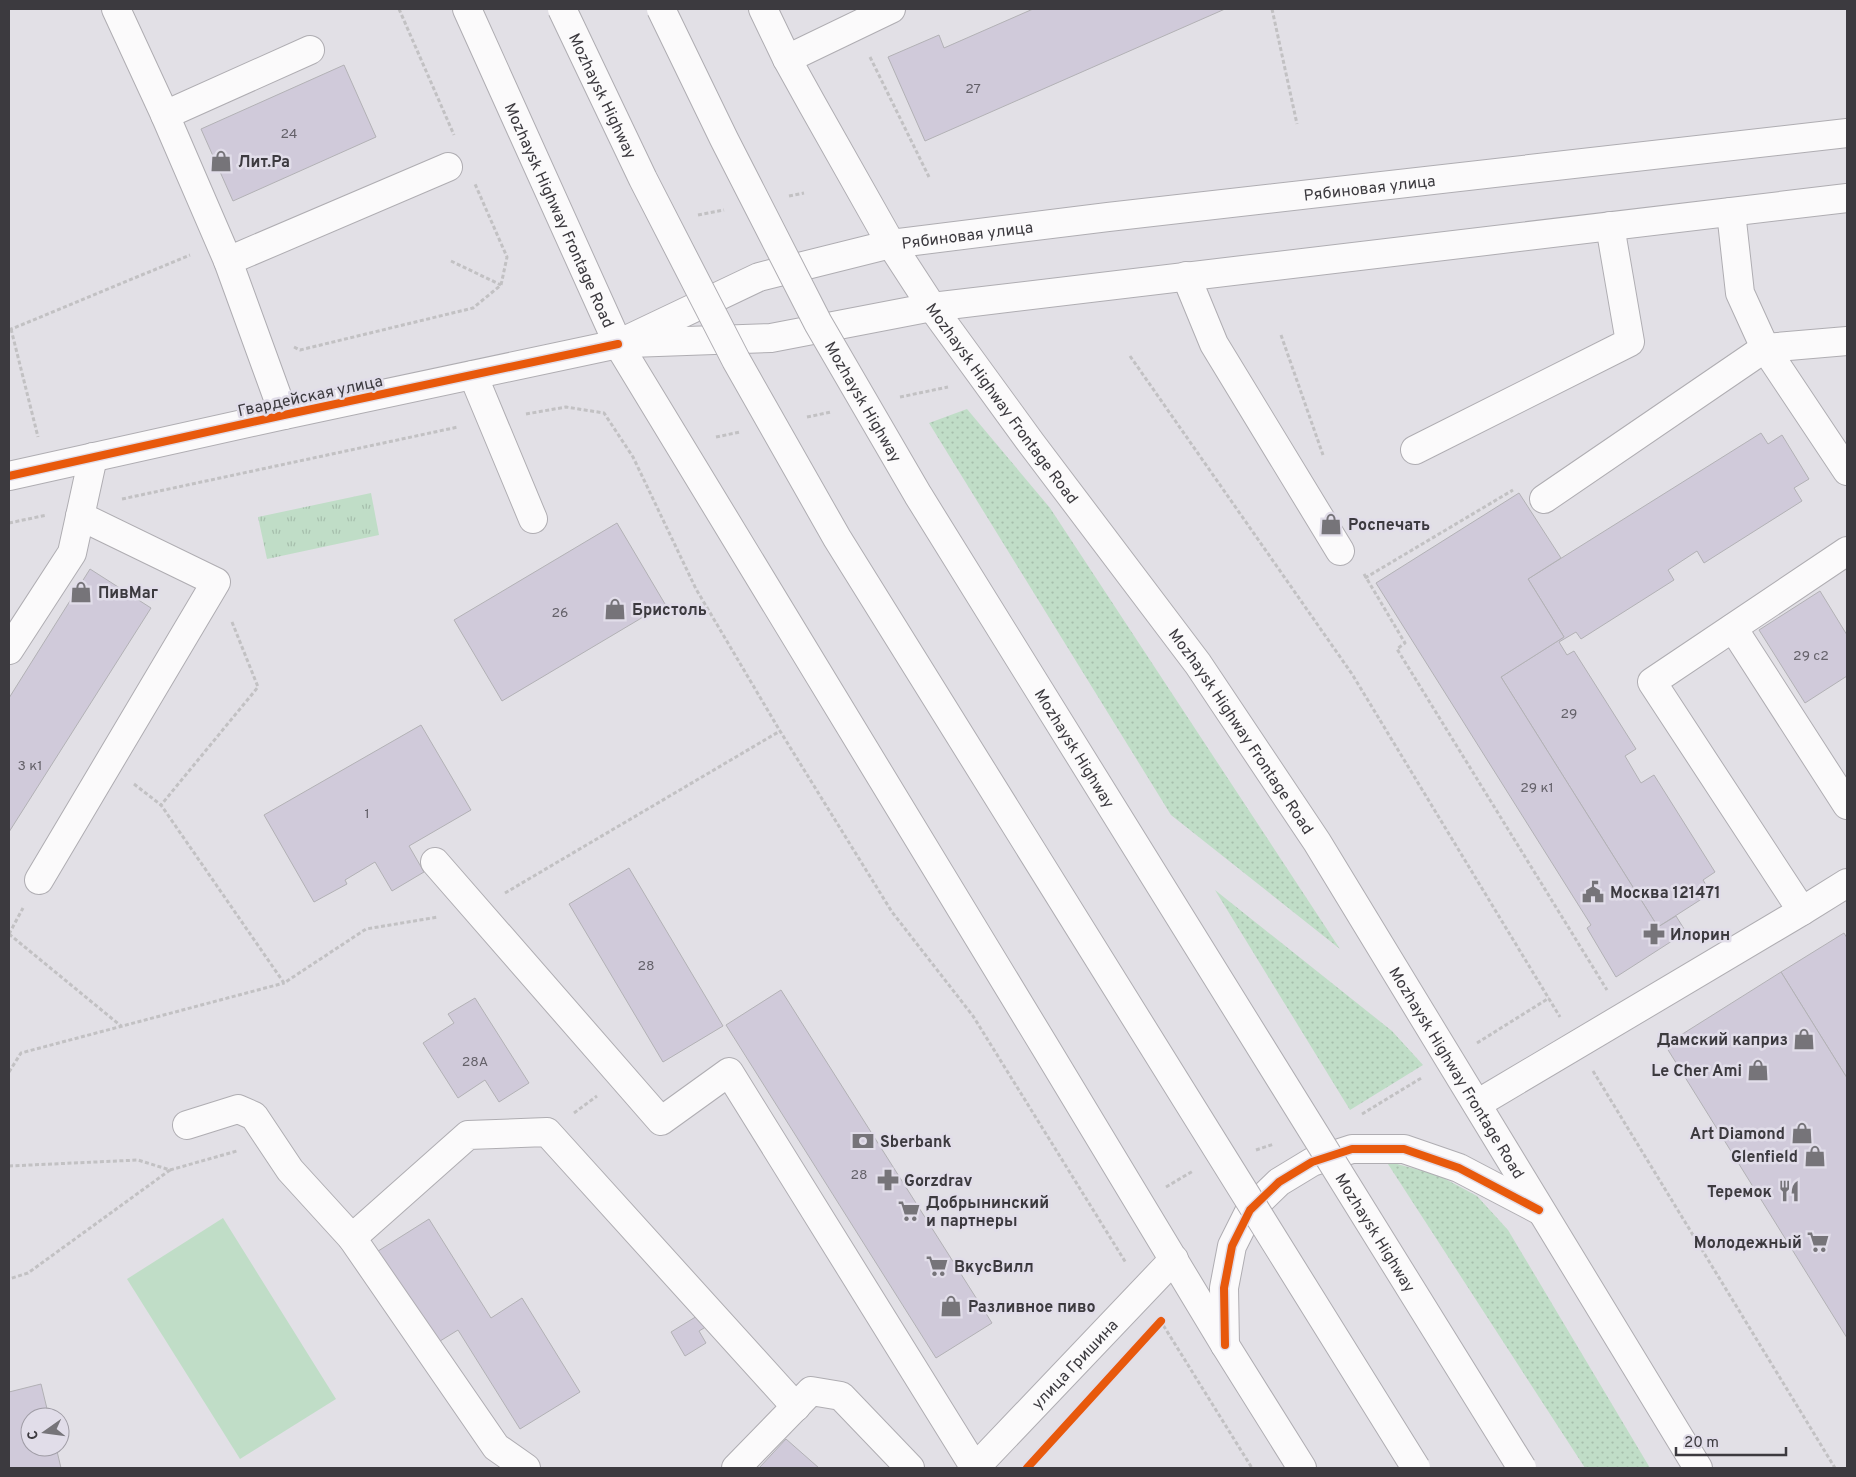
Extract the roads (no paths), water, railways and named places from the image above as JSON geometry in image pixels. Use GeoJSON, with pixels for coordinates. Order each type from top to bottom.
{"type":"FeatureCollection","features":[{"type":"Feature","properties":{"kind":"main road"},"geometry":{"type":"LineString","coordinates":[[116,9],[165,115],[224,252],[284,415]]}},
{"type":"Feature","properties":{"kind":"main road","name":"Mozhaysk Highway Frontage Road"},"geometry":{"type":"LineString","coordinates":[[467,9],[618,344],[1225,1345],[1302,1468]]}},
{"type":"Feature","properties":{"kind":"main road","name":"Mozhaysk Highway"},"geometry":{"type":"LineString","coordinates":[[562,9],[643,179],[736,360],[837,538],[1416,1468]]}},
{"type":"Feature","properties":{"kind":"main road","name":"Mozhaysk Highway"},"geometry":{"type":"LineString","coordinates":[[661,9],[724,139],[818,323],[918,495],[1522,1468]]}},
{"type":"Feature","properties":{"kind":"main road","name":"Mozhaysk Highway Frontage Road"},"geometry":{"type":"LineString","coordinates":[[763,9],[787,59],[891,244],[932,306],[1031,443],[1198,664],[1317,842],[1477,1104],[1539,1210],[1698,1468]]}},
{"type":"Feature","properties":{"kind":"main road"},"geometry":{"type":"LineString","coordinates":[[787,59],[891,9]]}},
{"type":"Feature","properties":{"kind":"main road"},"geometry":{"type":"LineString","coordinates":[[165,115],[310,50]]}},
{"type":"Feature","properties":{"kind":"main road","name":"Рябиновая улица"},"geometry":{"type":"LineString","coordinates":[[618,344],[760,277],[891,244],[1108,217],[1847,132]]}},
{"type":"Feature","properties":{"kind":"main road"},"geometry":{"type":"LineString","coordinates":[[224,252],[448,167]]}},
{"type":"Feature","properties":{"kind":"main road"},"geometry":{"type":"LineString","coordinates":[[618,344],[771,338],[932,306],[1847,198]]}},
{"type":"Feature","properties":{"kind":"main road"},"geometry":{"type":"LineString","coordinates":[[1732,212],[1740,293],[1765,348],[1847,471]]}},
{"type":"Feature","properties":{"kind":"main road"},"geometry":{"type":"LineString","coordinates":[[1415,450],[1630,342],[1610,226]]}},
{"type":"Feature","properties":{"kind":"main road"},"geometry":{"type":"LineString","coordinates":[[1186,276],[1214,344],[1340,551]]}},
{"type":"Feature","properties":{"kind":"main road"},"geometry":{"type":"LineString","coordinates":[[1544,499],[1765,348],[1847,341]]}},
{"type":"Feature","properties":{"kind":"main road","name":"Гвардейская улица"},"geometry":{"type":"LineString","coordinates":[[9,476],[618,344]]}},
{"type":"Feature","properties":{"kind":"main road"},"geometry":{"type":"LineString","coordinates":[[474,375],[533,519]]}},
{"type":"Feature","properties":{"kind":"main road"},"geometry":{"type":"LineString","coordinates":[[9,650],[72,553],[93,457]]}},
{"type":"Feature","properties":{"kind":"main road"},"geometry":{"type":"LineString","coordinates":[[39,880],[216,582],[81,512]]}},
{"type":"Feature","properties":{"kind":"main road"},"geometry":{"type":"LineString","coordinates":[[1802,911],[1652,682],[1847,551]]}},
{"type":"Feature","properties":{"kind":"main road"},"geometry":{"type":"LineString","coordinates":[[1733,628],[1847,805]]}},
{"type":"Feature","properties":{"kind":"main road"},"geometry":{"type":"LineString","coordinates":[[435,862],[661,1121],[730,1072],[975,1468]]}},
{"type":"Feature","properties":{"kind":"main road"},"geometry":{"type":"LineString","coordinates":[[1477,1104],[1847,883]]}},
{"type":"Feature","properties":{"kind":"main road"},"geometry":{"type":"LineString","coordinates":[[187,1125],[238,1109],[254,1116],[290,1170],[352,1238],[496,1448],[526,1468]]}},
{"type":"Feature","properties":{"kind":"main road"},"geometry":{"type":"LineString","coordinates":[[352,1238],[468,1135],[546,1132],[796,1406]]}},
{"type":"Feature","properties":{"kind":"main road"},"geometry":{"type":"LineString","coordinates":[[1225,1345],[1224,1288],[1232,1246],[1250,1210],[1279,1182],[1312,1162],[1352,1149],[1404,1149],[1459,1168],[1539,1210]]}},
{"type":"Feature","properties":{"kind":"main road","name":"улица Гришина"},"geometry":{"type":"LineString","coordinates":[[975,1468],[1174,1259]]}},
{"type":"Feature","properties":{"kind":"main road"},"geometry":{"type":"LineString","coordinates":[[736,1468],[811,1390],[841,1396],[910,1468]]}},
{"type":"Feature","properties":{"kind":"place","name":"Лит.Ра"},"geometry":{"type":"Point","coordinates":[221,161]}},
{"type":"Feature","properties":{"kind":"place","name":"Роспечать"},"geometry":{"type":"Point","coordinates":[1331,524]}},
{"type":"Feature","properties":{"kind":"place","name":"ПивМаг"},"geometry":{"type":"Point","coordinates":[81,592]}},
{"type":"Feature","properties":{"kind":"place","name":"Бристоль"},"geometry":{"type":"Point","coordinates":[615,609]}},
{"type":"Feature","properties":{"kind":"place","name":"Москва 121471"},"geometry":{"type":"Point","coordinates":[1593,892]}},
{"type":"Feature","properties":{"kind":"place","name":"Илорин"},"geometry":{"type":"Point","coordinates":[1654,934]}},
{"type":"Feature","properties":{"kind":"place","name":"Дамский каприз"},"geometry":{"type":"Point","coordinates":[1804,1039]}},
{"type":"Feature","properties":{"kind":"place","name":"Le Cher Ami"},"geometry":{"type":"Point","coordinates":[1758,1070]}},
{"type":"Feature","properties":{"kind":"place","name":"Art Diamond"},"geometry":{"type":"Point","coordinates":[1802,1133]}},
{"type":"Feature","properties":{"kind":"place","name":"Sberbank"},"geometry":{"type":"Point","coordinates":[863,1141]}},
{"type":"Feature","properties":{"kind":"place","name":"Glenfield"},"geometry":{"type":"Point","coordinates":[1815,1156]}},
{"type":"Feature","properties":{"kind":"place","name":"Gorzdrav"},"geometry":{"type":"Point","coordinates":[888,1180]}},
{"type":"Feature","properties":{"kind":"place","name":"Теремок"},"geometry":{"type":"Point","coordinates":[1789,1191]}},
{"type":"Feature","properties":{"kind":"place","name":"Добрынинский и партнеры"},"geometry":{"type":"Point","coordinates":[909,1211]}},
{"type":"Feature","properties":{"kind":"place","name":"Молодежный"},"geometry":{"type":"Point","coordinates":[1818,1242]}},
{"type":"Feature","properties":{"kind":"place","name":"ВкусВилл"},"geometry":{"type":"Point","coordinates":[937,1266]}},
{"type":"Feature","properties":{"kind":"place","name":"Разливное пиво"},"geometry":{"type":"Point","coordinates":[951,1306]}}]}
